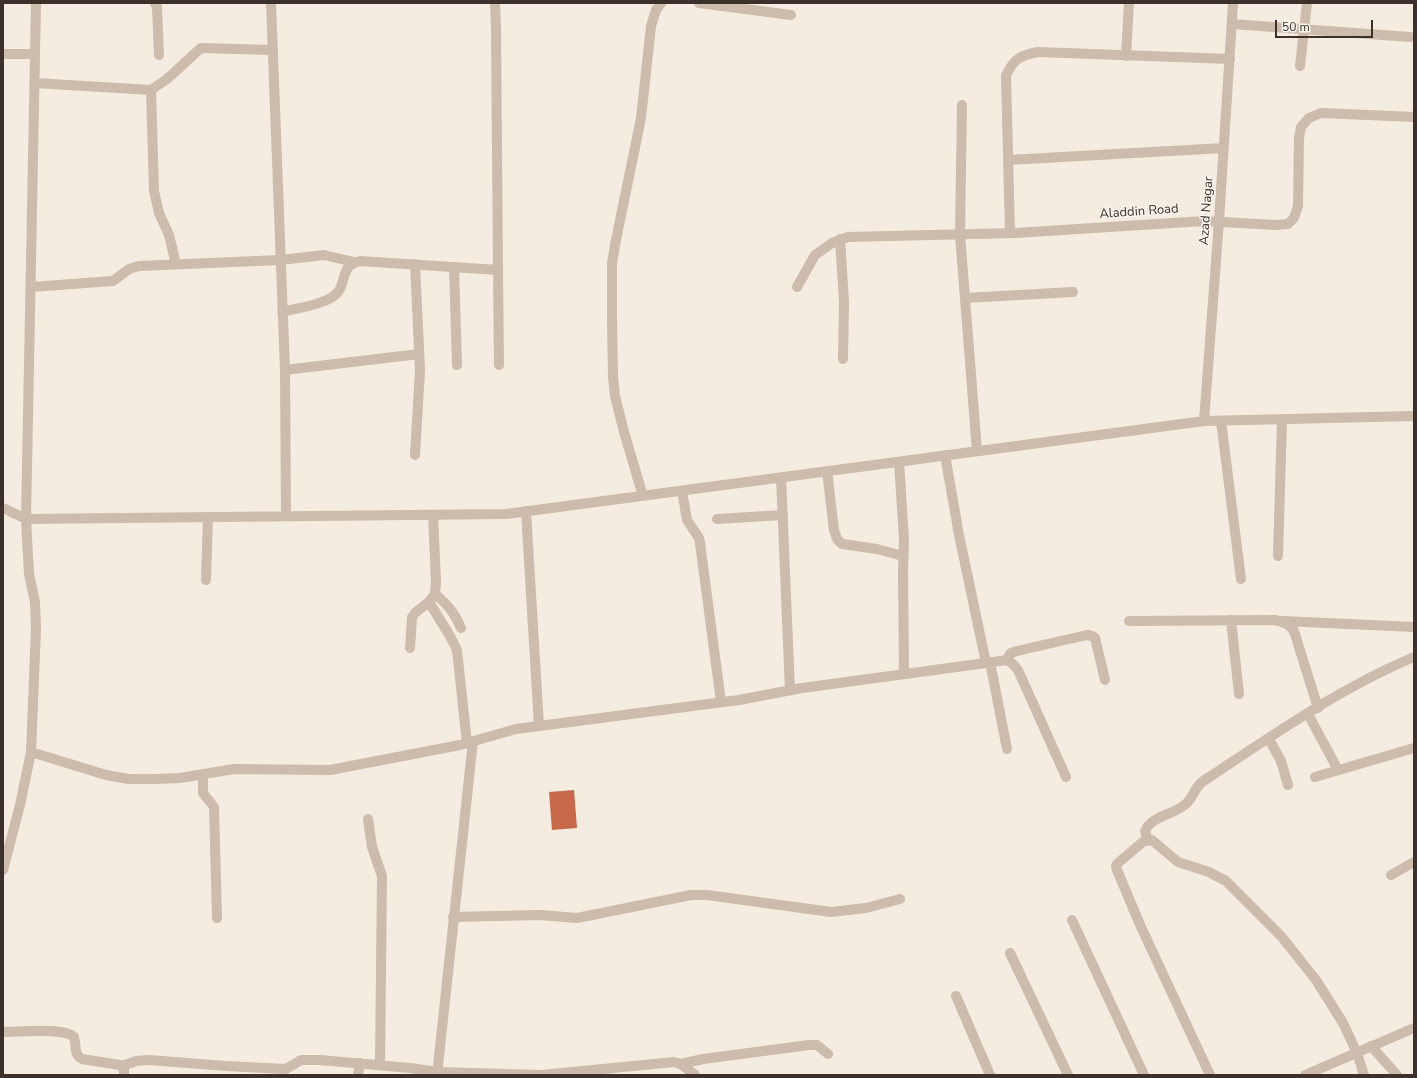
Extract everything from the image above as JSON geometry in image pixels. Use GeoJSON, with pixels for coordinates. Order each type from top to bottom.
{"type":"FeatureCollection","features":[{"type":"Feature","properties":{"kind":"street"},"geometry":{"type":"LineString","coordinates":[[3,870],[20,805],[31,752],[36,629],[35,602],[29,574],[26,519],[36,3]]}},
{"type":"Feature","properties":{"kind":"street"},"geometry":{"type":"LineString","coordinates":[[155,3],[157,7],[159,55]]}},
{"type":"Feature","properties":{"kind":"street"},"geometry":{"type":"LineString","coordinates":[[271,3],[285,370],[286,516]]}},
{"type":"Feature","properties":{"kind":"street"},"geometry":{"type":"LineString","coordinates":[[495,3],[497,42],[500,365]]}},
{"type":"Feature","properties":{"kind":"street"},"geometry":{"type":"LineString","coordinates":[[643,496],[615,396],[612,326],[612,263],[641,118],[651,26],[656,10],[661,3]]}},
{"type":"Feature","properties":{"kind":"street"},"geometry":{"type":"LineString","coordinates":[[699,3],[791,15]]}},
{"type":"Feature","properties":{"kind":"street"},"geometry":{"type":"LineString","coordinates":[[1126,56],[1129,3]]}},
{"type":"Feature","properties":{"kind":"street","name":"Azad Nagar"},"geometry":{"type":"LineString","coordinates":[[1204,421],[1233,3]]}},
{"type":"Feature","properties":{"kind":"street"},"geometry":{"type":"LineString","coordinates":[[1300,66],[1307,3]]}},
{"type":"Feature","properties":{"kind":"street"},"geometry":{"type":"LineString","coordinates":[[1232,24],[1410,37]]}},
{"type":"Feature","properties":{"kind":"street"},"geometry":{"type":"LineString","coordinates":[[35,83],[151,90],[167,79],[201,48],[273,50]]}},
{"type":"Feature","properties":{"kind":"street"},"geometry":{"type":"LineString","coordinates":[[1010,233],[1006,76],[1010,66],[1017,59],[1026,54],[1038,52],[1230,59]]}},
{"type":"Feature","properties":{"kind":"street"},"geometry":{"type":"LineString","coordinates":[[3,54],[35,54]]}},
{"type":"Feature","properties":{"kind":"street"},"geometry":{"type":"LineString","coordinates":[[151,90],[154,191],[159,212],[169,235],[176,264]]}},
{"type":"Feature","properties":{"kind":"street"},"geometry":{"type":"LineString","coordinates":[[962,105],[960,235],[977,451]]}},
{"type":"Feature","properties":{"kind":"street","name":"Aladdin Road"},"geometry":{"type":"LineString","coordinates":[[797,287],[815,255],[832,243],[848,237],[1010,233],[1189,221],[1219,221],[1276,225],[1288,224],[1294,218],[1298,206],[1300,138],[1302,127],[1309,118],[1322,113],[1414,117]]}},
{"type":"Feature","properties":{"kind":"street"},"geometry":{"type":"LineString","coordinates":[[1008,160],[1224,148]]}},
{"type":"Feature","properties":{"kind":"street"},"geometry":{"type":"LineString","coordinates":[[840,239],[844,295],[843,359]]}},
{"type":"Feature","properties":{"kind":"street"},"geometry":{"type":"LineString","coordinates":[[31,287],[113,281],[117,280],[126,271],[139,266],[280,260],[324,255],[354,262]]}},
{"type":"Feature","properties":{"kind":"street"},"geometry":{"type":"LineString","coordinates":[[282,312],[319,303],[332,297],[338,292],[347,269],[354,262],[360,260],[498,270]]}},
{"type":"Feature","properties":{"kind":"street"},"geometry":{"type":"LineString","coordinates":[[415,455],[420,370],[416,264]]}},
{"type":"Feature","properties":{"kind":"street"},"geometry":{"type":"LineString","coordinates":[[454,267],[457,365]]}},
{"type":"Feature","properties":{"kind":"street"},"geometry":{"type":"LineString","coordinates":[[965,298],[1073,292]]}},
{"type":"Feature","properties":{"kind":"street"},"geometry":{"type":"LineString","coordinates":[[285,370],[419,354]]}},
{"type":"Feature","properties":{"kind":"street"},"geometry":{"type":"LineString","coordinates":[[3,508],[26,519],[506,514],[1204,421],[1414,416]]}},
{"type":"Feature","properties":{"kind":"street"},"geometry":{"type":"LineString","coordinates":[[1278,556],[1282,420]]}},
{"type":"Feature","properties":{"kind":"street"},"geometry":{"type":"LineString","coordinates":[[1221,421],[1241,579]]}},
{"type":"Feature","properties":{"kind":"street"},"geometry":{"type":"LineString","coordinates":[[945,456],[959,535],[1007,749]]}},
{"type":"Feature","properties":{"kind":"street"},"geometry":{"type":"LineString","coordinates":[[899,462],[904,526],[904,674]]}},
{"type":"Feature","properties":{"kind":"street"},"geometry":{"type":"LineString","coordinates":[[827,471],[834,530],[838,542],[846,545],[877,549],[903,556]]}},
{"type":"Feature","properties":{"kind":"street"},"geometry":{"type":"LineString","coordinates":[[781,477],[790,690]]}},
{"type":"Feature","properties":{"kind":"street"},"geometry":{"type":"LineString","coordinates":[[682,491],[687,520],[699,538],[700,543],[721,702]]}},
{"type":"Feature","properties":{"kind":"street"},"geometry":{"type":"LineString","coordinates":[[526,512],[539,726]]}},
{"type":"Feature","properties":{"kind":"street"},"geometry":{"type":"LineString","coordinates":[[410,648],[412,617],[432,598],[436,581],[433,515]]}},
{"type":"Feature","properties":{"kind":"street"},"geometry":{"type":"LineString","coordinates":[[717,520],[783,515]]}},
{"type":"Feature","properties":{"kind":"street"},"geometry":{"type":"LineString","coordinates":[[206,580],[208,517]]}},
{"type":"Feature","properties":{"kind":"street"},"geometry":{"type":"LineString","coordinates":[[432,598],[448,604],[461,628]]}},
{"type":"Feature","properties":{"kind":"street"},"geometry":{"type":"LineString","coordinates":[[432,598],[456,650],[470,742],[438,1074]]}},
{"type":"Feature","properties":{"kind":"street"},"geometry":{"type":"LineString","coordinates":[[1231,620],[1239,694]]}},
{"type":"Feature","properties":{"kind":"street"},"geometry":{"type":"LineString","coordinates":[[1129,621],[1276,620],[1414,627]]}},
{"type":"Feature","properties":{"kind":"street"},"geometry":{"type":"LineString","coordinates":[[1283,621],[1294,631],[1318,708]]}},
{"type":"Feature","properties":{"kind":"street"},"geometry":{"type":"LineString","coordinates":[[1006,660],[1011,653],[1087,634],[1095,638],[1105,680]]}},
{"type":"Feature","properties":{"kind":"street"},"geometry":{"type":"LineString","coordinates":[[1148,840],[1145,831],[1149,825],[1187,803],[1194,791],[1202,782],[1359,683],[1414,658]]}},
{"type":"Feature","properties":{"kind":"street"},"geometry":{"type":"LineString","coordinates":[[31,752],[106,775],[130,779],[180,778],[234,769],[330,770],[470,742],[516,729],[721,702],[790,690],[1006,660],[1011,661],[1018,670],[1066,777]]}},
{"type":"Feature","properties":{"kind":"street"},"geometry":{"type":"LineString","coordinates":[[1308,714],[1338,770]]}},
{"type":"Feature","properties":{"kind":"street"},"geometry":{"type":"LineString","coordinates":[[1269,739],[1281,761],[1288,785]]}},
{"type":"Feature","properties":{"kind":"street"},"geometry":{"type":"LineString","coordinates":[[1315,777],[1414,748]]}},
{"type":"Feature","properties":{"kind":"street"},"geometry":{"type":"LineString","coordinates":[[203,774],[203,793],[214,807],[217,918]]}},
{"type":"Feature","properties":{"kind":"street"},"geometry":{"type":"LineString","coordinates":[[368,819],[372,847],[382,876],[380,1065]]}},
{"type":"Feature","properties":{"kind":"street"},"geometry":{"type":"LineString","coordinates":[[1210,1075],[1141,927],[1117,870],[1116,866],[1118,863],[1144,841],[1152,840],[1178,862],[1218,876],[1226,881],[1281,936],[1316,980],[1343,1023],[1364,1075]]}},
{"type":"Feature","properties":{"kind":"street"},"geometry":{"type":"LineString","coordinates":[[1391,875],[1414,862]]}},
{"type":"Feature","properties":{"kind":"street"},"geometry":{"type":"LineString","coordinates":[[453,917],[540,915],[577,918],[691,895],[707,895],[831,912],[866,908],[900,899]]}},
{"type":"Feature","properties":{"kind":"street"},"geometry":{"type":"LineString","coordinates":[[1072,920],[1144,1075]]}},
{"type":"Feature","properties":{"kind":"street"},"geometry":{"type":"LineString","coordinates":[[1010,953],[1068,1075]]}},
{"type":"Feature","properties":{"kind":"street"},"geometry":{"type":"LineString","coordinates":[[956,996],[990,1075]]}},
{"type":"Feature","properties":{"kind":"street"},"geometry":{"type":"LineString","coordinates":[[1308,1074],[1414,1028]]}},
{"type":"Feature","properties":{"kind":"street"},"geometry":{"type":"LineString","coordinates":[[3,1032],[56,1031],[69,1033],[74,1037],[75,1051],[79,1058],[123,1071],[136,1062],[149,1060],[227,1071],[286,1069],[301,1060],[320,1060],[380,1065],[438,1074],[542,1075],[674,1062],[681,1064],[695,1075]]}},
{"type":"Feature","properties":{"kind":"street"},"geometry":{"type":"LineString","coordinates":[[681,1064],[703,1059],[809,1045],[817,1045],[828,1054]]}},
{"type":"Feature","properties":{"kind":"street"},"geometry":{"type":"LineString","coordinates":[[1371,1046],[1397,1075]]}},
{"type":"Feature","properties":{"kind":"street"},"geometry":{"type":"LineString","coordinates":[[358,1075],[360,1063]]}},
{"type":"Feature","properties":{"kind":"building"},"geometry":{"type":"Polygon","coordinates":[[[574,790],[577,828],[552,830],[549,792],[574,790]]]}}]}
